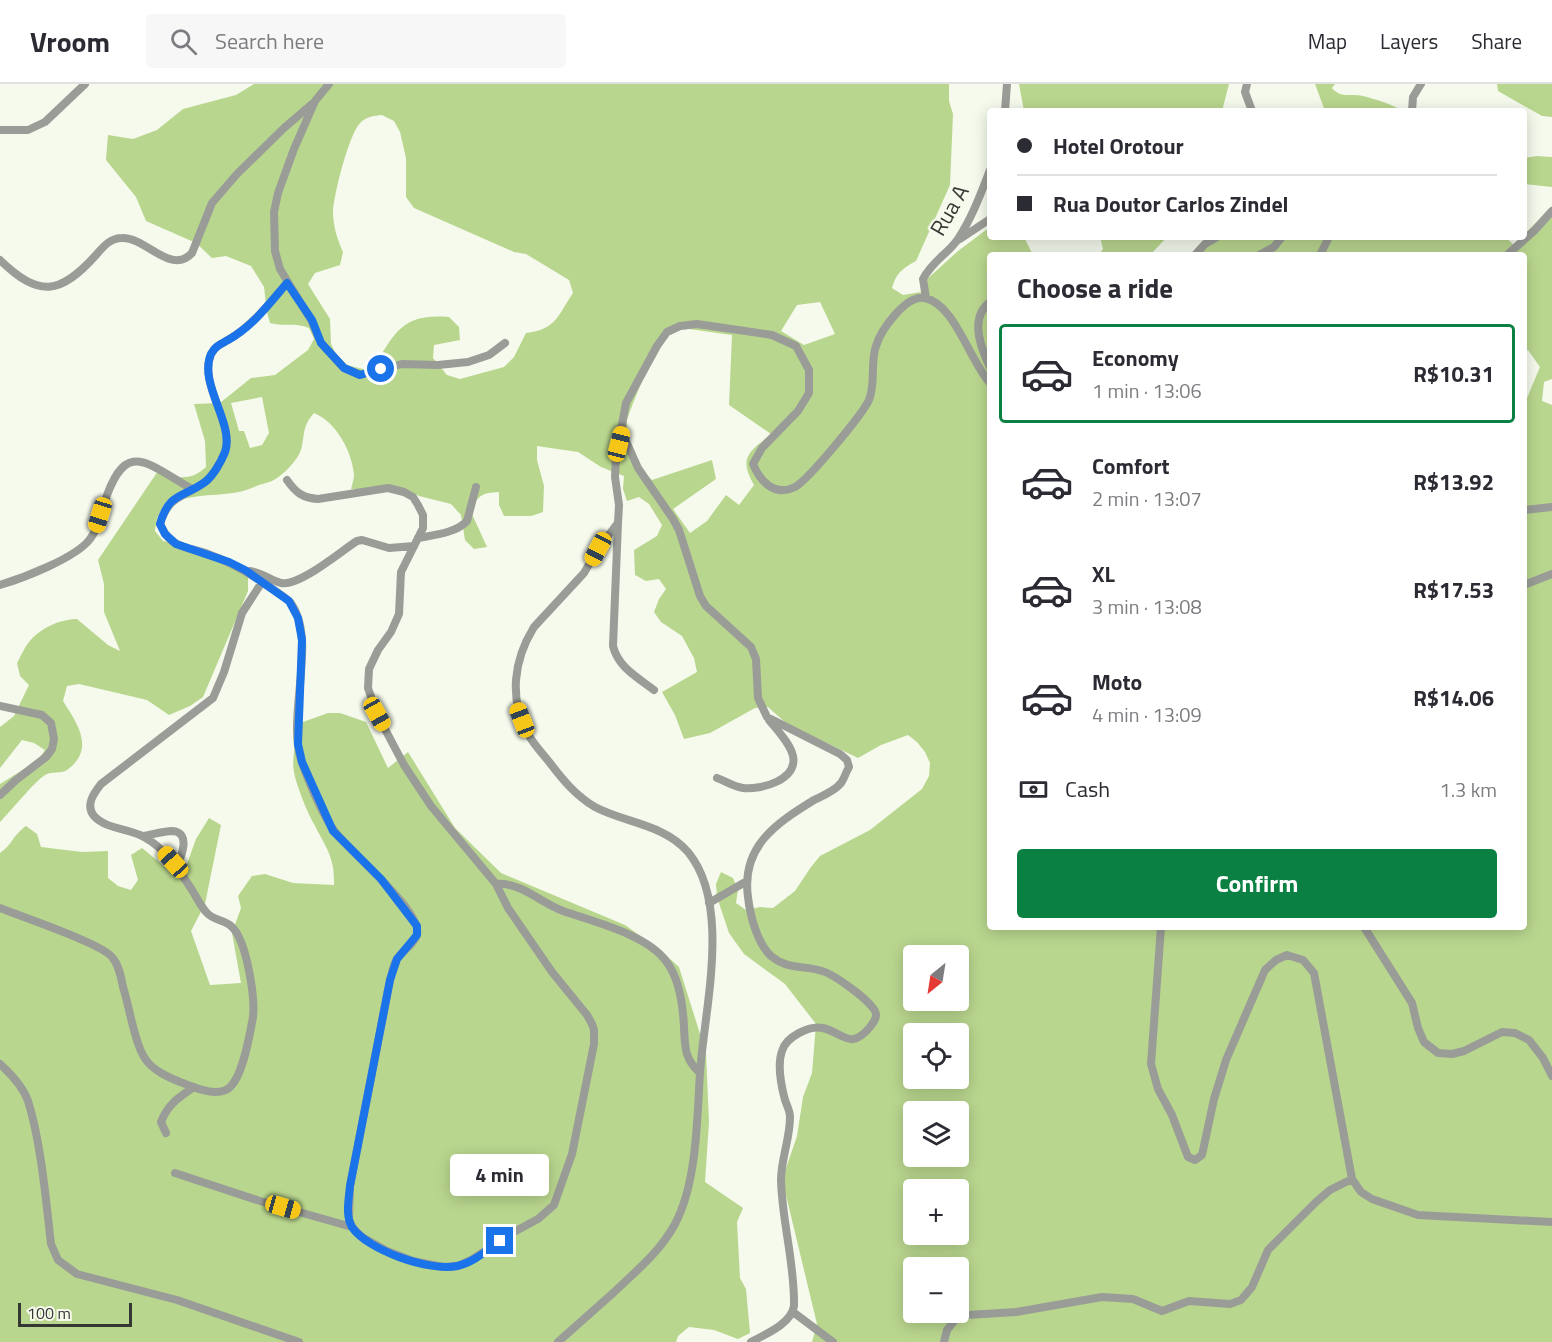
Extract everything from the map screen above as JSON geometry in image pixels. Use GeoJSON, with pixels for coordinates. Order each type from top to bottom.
{"type":"FeatureCollection","features":[{"type":"Feature","properties":{"kind":"street"},"geometry":{"type":"LineString","coordinates":[[0,130],[28,130],[45,122],[85,84]]}},
{"type":"Feature","properties":{"kind":"street"},"geometry":{"type":"LineString","coordinates":[[0,260],[30,285],[42,288],[73,278],[104,246],[112,240],[121,238],[130,239],[166,258],[178,261],[187,259],[192,253],[212,203],[245,166],[315,101],[329,84]]}},
{"type":"Feature","properties":{"kind":"street"},"geometry":{"type":"LineString","coordinates":[[1005,108],[1007,84]]}},
{"type":"Feature","properties":{"kind":"street"},"geometry":{"type":"LineString","coordinates":[[1246,84],[1245,92],[1251,108]]}},
{"type":"Feature","properties":{"kind":"street"},"geometry":{"type":"LineString","coordinates":[[1412,108],[1413,97],[1421,84]]}},
{"type":"Feature","properties":{"kind":"street"},"geometry":{"type":"LineString","coordinates":[[315,101],[294,149],[278,193],[274,212],[275,251],[279,269],[312,320],[321,343],[344,368],[360,375],[402,364],[438,365],[468,362],[489,355],[505,343]]}},
{"type":"Feature","properties":{"kind":"street","name":"Rua A"},"geometry":{"type":"LineString","coordinates":[[926,298],[923,279],[931,265],[957,241],[987,177]]}},
{"type":"Feature","properties":{"kind":"street"},"geometry":{"type":"LineString","coordinates":[[1527,235],[1552,211]]}},
{"type":"Feature","properties":{"kind":"street"},"geometry":{"type":"LineString","coordinates":[[957,241],[987,221]]}},
{"type":"Feature","properties":{"kind":"street"},"geometry":{"type":"LineString","coordinates":[[1198,252],[1212,240]]}},
{"type":"Feature","properties":{"kind":"street"},"geometry":{"type":"LineString","coordinates":[[1265,252],[1274,247],[1280,240]]}},
{"type":"Feature","properties":{"kind":"street"},"geometry":{"type":"LineString","coordinates":[[1510,252],[1522,240]]}},
{"type":"Feature","properties":{"kind":"street"},"geometry":{"type":"LineString","coordinates":[[287,283],[251,323],[229,340],[216,346],[212,353],[208,370],[218,412],[226,430],[226,450],[215,471],[205,482],[177,496],[169,504],[160,524],[165,534],[176,544],[206,553],[245,570],[289,601],[298,618],[302,640],[298,744],[302,762],[333,831],[392,891],[417,926],[417,935],[397,959],[390,980],[350,1186],[349,1219],[352,1227]]}},
{"type":"Feature","properties":{"kind":"street"},"geometry":{"type":"LineString","coordinates":[[654,690],[621,664],[615,656],[613,646],[619,505],[615,477],[616,456],[627,403],[631,392],[667,332],[680,326],[697,324],[772,335],[796,346],[810,370],[809,393],[798,411],[762,448],[753,464],[759,477],[767,485],[780,489],[795,487],[837,443],[869,399],[876,346],[892,318],[907,303],[916,298],[926,298],[942,308],[956,325],[970,353],[987,378]]}},
{"type":"Feature","properties":{"kind":"street"},"geometry":{"type":"LineString","coordinates":[[987,304],[977,326],[982,352],[987,361]]}},
{"type":"Feature","properties":{"kind":"street"},"geometry":{"type":"LineString","coordinates":[[622,432],[638,468],[674,519],[700,596],[706,606],[751,647],[756,659],[758,698],[793,755],[793,764],[786,775],[767,786],[753,789],[740,788],[717,778]]}},
{"type":"Feature","properties":{"kind":"street"},"geometry":{"type":"LineString","coordinates":[[0,585],[25,578],[44,569],[89,540],[95,531],[111,482],[119,468],[127,462],[138,461],[153,466],[192,489]]}},
{"type":"Feature","properties":{"kind":"street"},"geometry":{"type":"LineString","coordinates":[[175,1173],[260,1201],[352,1227],[370,1243],[413,1261],[443,1267],[458,1266],[538,1219],[554,1205],[572,1154],[594,1044],[594,1030],[587,1015],[552,972],[508,908],[496,884],[431,806],[404,765],[377,714],[368,688],[369,669],[399,614],[401,572],[423,528],[423,515],[418,505],[413,497],[388,488],[318,499],[309,498],[294,490],[287,480]]}},
{"type":"Feature","properties":{"kind":"street"},"geometry":{"type":"LineString","coordinates":[[245,570],[255,571],[282,583],[288,583],[300,579],[357,541],[362,540],[389,548],[451,531],[465,525],[468,521],[476,487]]}},
{"type":"Feature","properties":{"kind":"street"},"geometry":{"type":"LineString","coordinates":[[1527,510],[1552,507]]}},
{"type":"Feature","properties":{"kind":"street"},"geometry":{"type":"LineString","coordinates":[[558,1342],[645,1263],[675,1225],[683,1208],[688,1189],[700,1099],[700,1073],[711,984],[710,903],[704,881],[688,852],[668,836],[641,823],[598,808],[575,793],[528,735],[516,705],[515,675],[528,636],[584,573],[618,522]]}},
{"type":"Feature","properties":{"kind":"street"},"geometry":{"type":"LineString","coordinates":[[1527,584],[1552,574]]}},
{"type":"Feature","properties":{"kind":"street"},"geometry":{"type":"LineString","coordinates":[[0,908],[87,943],[111,956],[119,971],[140,1048],[146,1060],[157,1071],[194,1088],[213,1092],[222,1092],[232,1085],[243,1058],[254,1004],[251,980],[237,934],[228,924],[210,916],[164,852],[143,836],[112,826],[93,814],[90,802],[94,792],[101,784],[213,698],[224,672],[242,613],[262,582]]}},
{"type":"Feature","properties":{"kind":"street"},"geometry":{"type":"LineString","coordinates":[[0,706],[42,715],[51,723],[54,739],[52,749],[46,757],[0,795]]}},
{"type":"Feature","properties":{"kind":"street"},"geometry":{"type":"LineString","coordinates":[[751,1342],[776,1328],[793,1312],[795,1297],[781,1180],[790,1117],[783,1090],[780,1062],[785,1043],[795,1035],[809,1029],[819,1028],[841,1037],[855,1039],[865,1033],[876,1019],[875,1009],[845,983],[824,971],[796,968],[771,956],[762,944],[753,920],[747,881],[749,862],[762,840],[771,830],[800,809],[838,787],[849,767],[847,760],[840,754],[768,717]]}},
{"type":"Feature","properties":{"kind":"street"},"geometry":{"type":"LineString","coordinates":[[143,836],[174,831],[180,834],[185,844],[176,867]]}},
{"type":"Feature","properties":{"kind":"street"},"geometry":{"type":"LineString","coordinates":[[710,903],[747,881]]}},
{"type":"Feature","properties":{"kind":"street"},"geometry":{"type":"LineString","coordinates":[[496,884],[504,883],[518,887],[559,909],[627,934],[644,942],[666,960],[677,984],[683,1008],[685,1045],[689,1062],[700,1073]]}},
{"type":"Feature","properties":{"kind":"street"},"geometry":{"type":"LineString","coordinates":[[1161,930],[1151,1064],[1158,1089],[1172,1115],[1188,1157],[1196,1160],[1202,1155],[1214,1099],[1226,1060],[1265,970],[1276,960],[1287,955],[1303,960],[1314,973],[1352,1179],[1361,1192],[1372,1199],[1418,1215],[1552,1222]]}},
{"type":"Feature","properties":{"kind":"street"},"geometry":{"type":"LineString","coordinates":[[1366,930],[1412,1003],[1424,1042],[1438,1053],[1452,1054],[1464,1051],[1502,1032],[1515,1033],[1529,1040],[1543,1058],[1552,1076]]}},
{"type":"Feature","properties":{"kind":"street"},"geometry":{"type":"LineString","coordinates":[[0,1064],[18,1083],[27,1099],[36,1138],[51,1244],[58,1260],[68,1269],[85,1277],[177,1300],[299,1342]]}},
{"type":"Feature","properties":{"kind":"street"},"geometry":{"type":"LineString","coordinates":[[166,1133],[161,1122],[168,1107],[173,1101],[194,1088]]}},
{"type":"Feature","properties":{"kind":"street"},"geometry":{"type":"LineString","coordinates":[[944,1342],[947,1330],[955,1320],[968,1315],[1016,1312],[1102,1297],[1133,1299],[1162,1311],[1189,1301],[1236,1302],[1248,1294],[1268,1250],[1330,1190],[1352,1179]]}},
{"type":"Feature","properties":{"kind":"street"},"geometry":{"type":"LineString","coordinates":[[793,1312],[833,1342]]}},
{"type":"Feature","properties":{"kind":"green space"},"geometry":{"type":"Polygon","coordinates":[[[254,84],[949,84],[949,101],[953,114],[950,185],[916,261],[901,272],[892,288],[903,295],[927,291],[926,280],[958,251],[987,229],[987,240],[1026,240],[1032,252],[987,252],[987,930],[1527,930],[1527,398],[1540,367],[1527,350],[1527,252],[1194,252],[1208,240],[1508,240],[1514,245],[1519,240],[1527,240],[1527,232],[1552,206],[1552,379],[1544,382],[1542,401],[1552,405],[1552,1342],[812,1342],[817,1324],[784,1187],[784,1174],[797,1136],[803,1097],[812,1073],[816,1024],[785,984],[744,954],[729,933],[717,897],[716,884],[721,872],[733,878],[738,890],[736,903],[746,910],[760,907],[773,908],[795,891],[820,856],[870,830],[922,789],[929,776],[930,763],[925,752],[908,735],[881,745],[858,758],[787,724],[768,707],[755,708],[710,733],[684,739],[675,715],[662,692],[697,672],[694,658],[682,636],[661,622],[654,612],[666,589],[659,579],[646,581],[635,575],[634,550],[657,536],[662,525],[649,504],[639,497],[627,501],[623,489],[624,476],[601,467],[578,452],[537,446],[537,460],[544,486],[543,512],[531,516],[504,516],[499,505],[499,492],[484,494],[478,498],[471,512],[487,547],[474,549],[465,540],[461,515],[451,504],[419,496],[408,490],[351,489],[353,466],[342,438],[329,423],[314,413],[306,425],[299,455],[275,479],[240,492],[189,498],[165,507],[156,521],[155,531],[163,541],[215,555],[248,577],[248,591],[203,697],[190,706],[169,715],[147,700],[79,684],[67,686],[63,701],[78,727],[81,736],[81,753],[76,762],[67,770],[41,778],[0,822],[0,784],[37,761],[45,750],[34,743],[22,740],[0,768],[0,727],[14,716],[29,685],[20,676],[17,663],[26,647],[45,629],[58,623],[77,619],[108,645],[120,651],[104,612],[104,584],[98,560],[158,471],[171,476],[189,477],[206,467],[205,441],[194,404],[220,403],[251,378],[275,375],[308,350],[314,339],[309,328],[270,323],[264,287],[251,266],[226,256],[212,258],[196,243],[146,221],[136,197],[106,160],[108,135],[133,139],[157,130],[183,109],[236,95],[254,84]],[[382,115],[369,117],[356,128],[339,178],[333,211],[336,232],[343,252],[340,265],[315,273],[308,284],[330,319],[331,344],[337,356],[347,365],[371,371],[393,337],[409,323],[433,317],[449,317],[459,327],[460,340],[434,345],[433,358],[447,375],[460,379],[504,367],[514,357],[526,333],[544,329],[559,315],[573,293],[569,280],[526,254],[514,252],[414,208],[406,197],[406,158],[400,132],[394,121],[382,115]],[[820,302],[797,305],[781,331],[804,345],[835,334],[820,302]],[[689,329],[670,333],[661,341],[627,422],[634,453],[652,480],[712,460],[716,479],[673,509],[690,533],[707,521],[726,495],[739,505],[754,485],[747,468],[748,456],[771,434],[729,405],[732,335],[689,329]],[[262,397],[231,403],[239,431],[244,431],[250,448],[262,445],[269,433],[262,397]]]}},
{"type":"Feature","properties":{"kind":"green space"},"geometry":{"type":"Polygon","coordinates":[[[1019,84],[1229,84],[1223,108],[1023,108],[1019,84]]]}},
{"type":"Feature","properties":{"kind":"green space"},"geometry":{"type":"Polygon","coordinates":[[[1315,84],[1335,84],[1332,88],[1339,93],[1368,97],[1397,108],[1324,108],[1315,84]]]}},
{"type":"Feature","properties":{"kind":"green space"},"geometry":{"type":"Polygon","coordinates":[[[1497,84],[1552,84],[1552,117],[1542,116],[1498,91],[1497,84]]]}},
{"type":"Feature","properties":{"kind":"green space"},"geometry":{"type":"Polygon","coordinates":[[[1552,157],[1552,187],[1527,184],[1527,158],[1552,157]]]}},
{"type":"Feature","properties":{"kind":"green space"},"geometry":{"type":"Polygon","coordinates":[[[1101,240],[1164,240],[1153,252],[1101,252],[1103,249],[1101,240]]]}},
{"type":"Feature","properties":{"kind":"green space"},"geometry":{"type":"Polygon","coordinates":[[[328,713],[340,713],[366,722],[388,768],[408,752],[455,828],[501,873],[625,925],[659,949],[679,967],[706,1053],[709,1122],[705,1182],[743,1208],[737,1222],[740,1278],[746,1289],[750,1333],[738,1339],[714,1330],[689,1327],[678,1336],[676,1342],[0,1342],[0,853],[26,826],[37,834],[41,847],[82,852],[108,851],[108,878],[118,886],[131,890],[138,880],[131,855],[142,848],[164,866],[175,870],[187,864],[196,839],[209,818],[221,825],[205,904],[191,931],[210,985],[241,983],[232,933],[241,908],[238,896],[252,876],[265,874],[293,883],[334,885],[331,860],[305,805],[293,766],[295,746],[303,722],[328,713]]]}},
{"type":"Feature","properties":{"kind":"route"},"geometry":{"type":"LineString","coordinates":[[381,369],[360,375],[344,368],[321,343],[312,320],[287,283],[246,328],[216,346],[212,353],[208,370],[218,412],[226,430],[226,450],[215,471],[205,482],[177,496],[169,504],[160,524],[165,534],[176,544],[206,553],[245,570],[289,601],[298,618],[302,640],[298,688],[298,750],[302,762],[333,831],[370,866],[392,891],[417,926],[417,935],[397,959],[390,980],[350,1186],[348,1201],[352,1227],[370,1243],[387,1251],[413,1261],[443,1267],[458,1266],[500,1241]]}}]}
